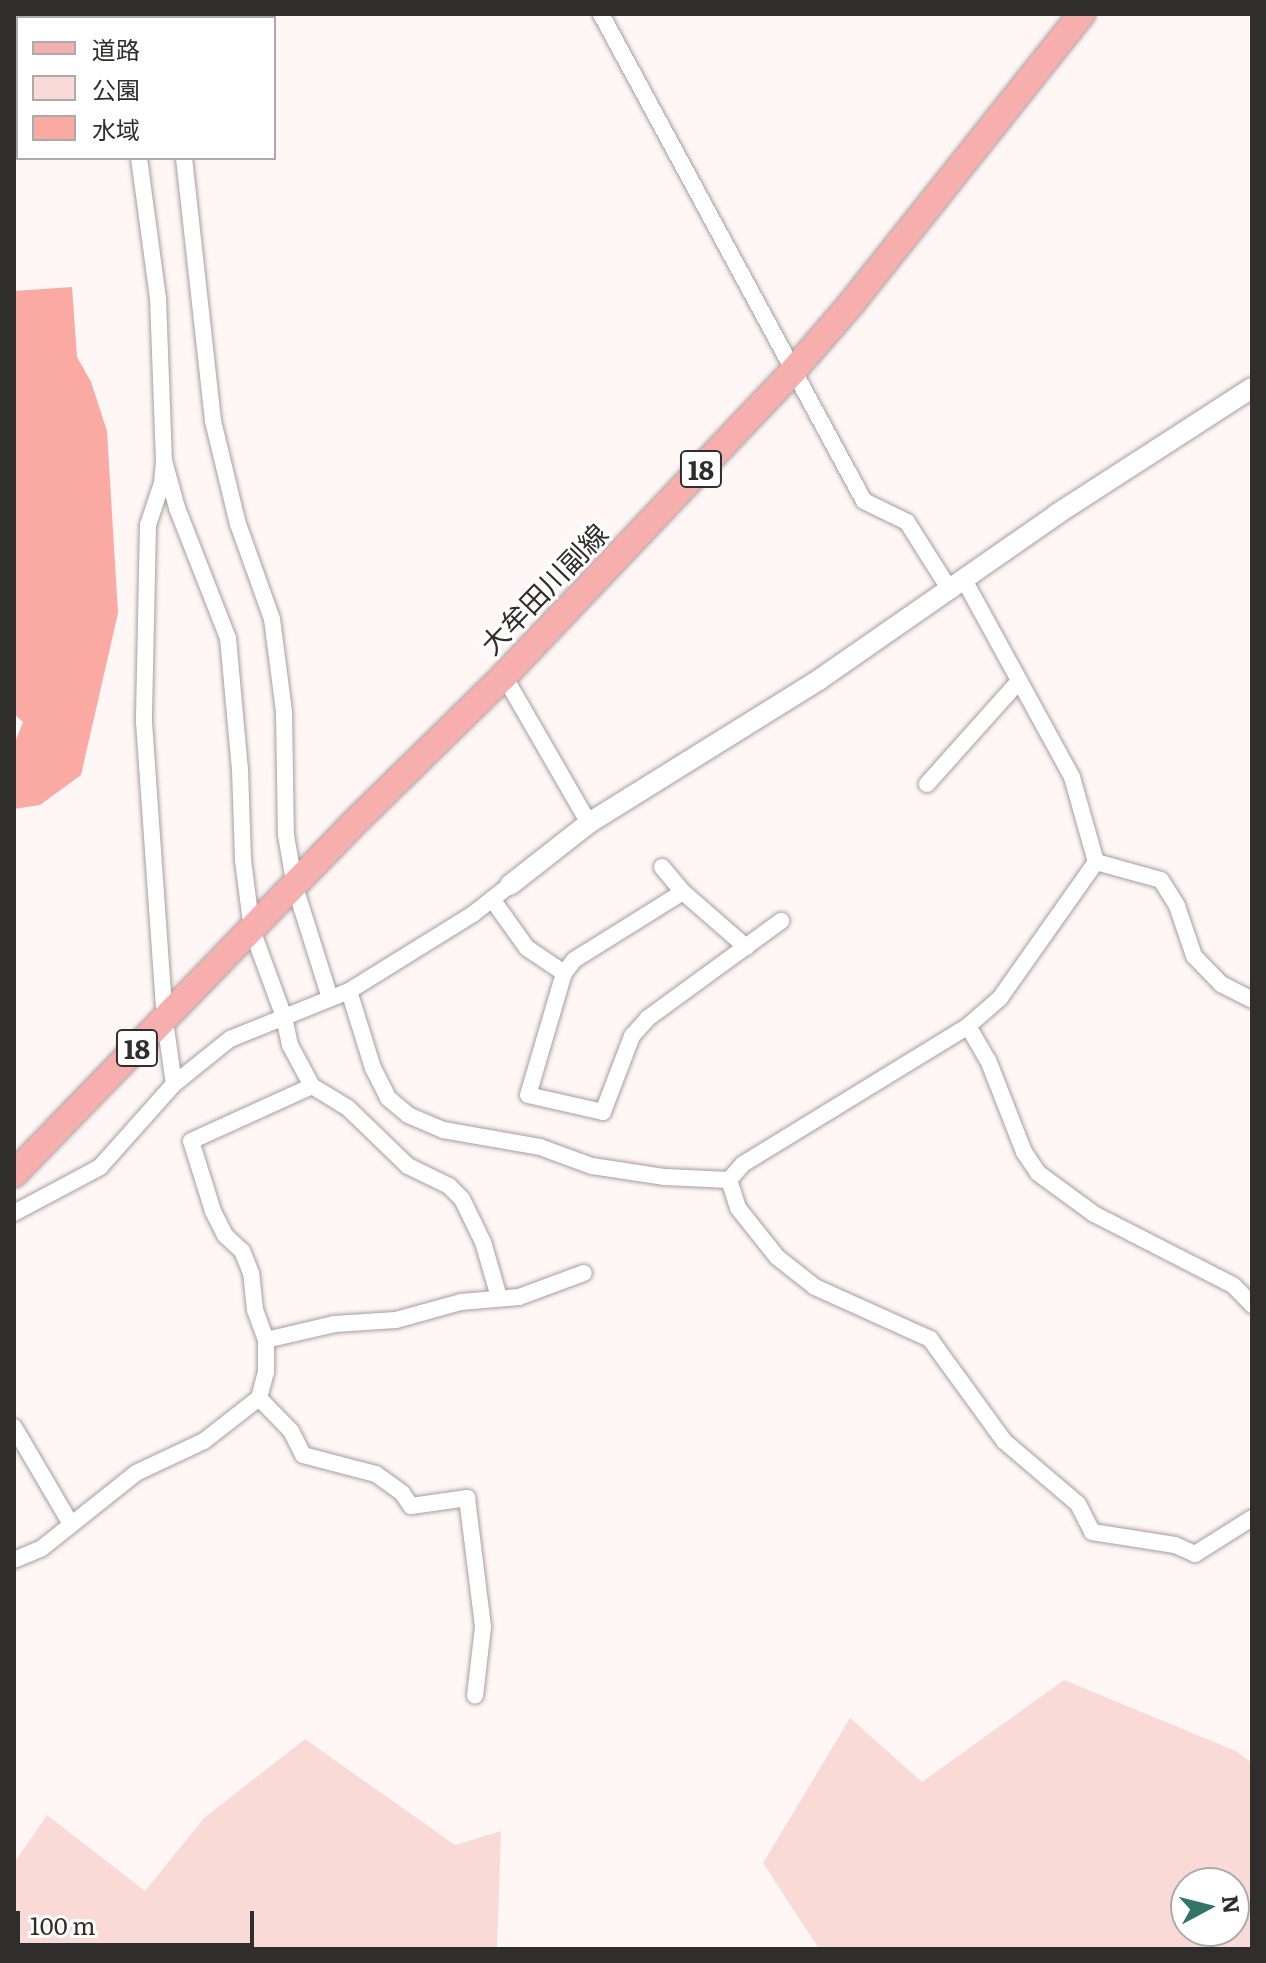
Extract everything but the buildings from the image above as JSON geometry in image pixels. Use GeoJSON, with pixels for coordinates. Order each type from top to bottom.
{"type":"FeatureCollection","features":[{"type":"Feature","properties":{"kind":"main road","name":"大牟田川副線"},"geometry":{"type":"LineString","coordinates":[[14,1174],[350,827],[504,676],[793,371],[851,304],[1082,14]]}},
{"type":"Feature","properties":{"kind":"street"},"geometry":{"type":"LineString","coordinates":[[601,14],[864,501],[907,522],[957,585],[1019,681],[1072,777],[1096,862]]}},
{"type":"Feature","properties":{"kind":"street"},"geometry":{"type":"LineString","coordinates":[[139,160],[158,298],[164,461],[162,483],[148,525],[144,722],[165,1021],[174,1084]]}},
{"type":"Feature","properties":{"kind":"street"},"geometry":{"type":"LineString","coordinates":[[184,160],[213,421],[238,524],[272,619],[284,712],[286,835],[291,891],[330,998]]}},
{"type":"Feature","properties":{"kind":"street"},"geometry":{"type":"LineString","coordinates":[[14,1213],[100,1167],[174,1084],[230,1039],[349,991],[492,899],[589,823],[820,679],[1057,514],[1252,388]]}},
{"type":"Feature","properties":{"kind":"street"},"geometry":{"type":"LineString","coordinates":[[164,461],[177,508],[228,638],[240,769],[243,860],[256,926],[290,1045],[312,1086],[348,1108],[408,1166],[449,1186],[462,1199],[483,1242],[499,1297]]}},
{"type":"Feature","properties":{"kind":"street"},"geometry":{"type":"LineString","coordinates":[[504,676],[589,823]]}},
{"type":"Feature","properties":{"kind":"street"},"geometry":{"type":"LineString","coordinates":[[927,784],[1019,681]]}},
{"type":"Feature","properties":{"kind":"street"},"geometry":{"type":"LineString","coordinates":[[1096,862],[1161,880],[1177,906],[1194,956],[1221,984],[1252,1000]]}},
{"type":"Feature","properties":{"kind":"street"},"geometry":{"type":"LineString","coordinates":[[729,1180],[743,1164],[799,1127],[968,1026],[1000,998],[1096,862]]}},
{"type":"Feature","properties":{"kind":"street"},"geometry":{"type":"LineString","coordinates":[[662,867],[683,892],[746,947]]}},
{"type":"Feature","properties":{"kind":"street"},"geometry":{"type":"LineString","coordinates":[[683,892],[574,960],[564,973],[528,1095],[603,1112],[632,1036],[648,1018],[781,921]]}},
{"type":"Feature","properties":{"kind":"street"},"geometry":{"type":"LineString","coordinates":[[492,899],[527,948],[564,973]]}},
{"type":"Feature","properties":{"kind":"street"},"geometry":{"type":"LineString","coordinates":[[349,991],[373,1068],[388,1098],[408,1115],[443,1130],[540,1147],[592,1166],[665,1177],[729,1180]]}},
{"type":"Feature","properties":{"kind":"street"},"geometry":{"type":"LineString","coordinates":[[968,1026],[988,1060],[1024,1152],[1038,1173],[1094,1214],[1233,1285],[1252,1305]]}},
{"type":"Feature","properties":{"kind":"street"},"geometry":{"type":"LineString","coordinates":[[14,1560],[42,1548],[136,1473],[204,1441],[259,1398],[266,1372],[266,1340],[255,1310],[251,1273],[242,1251],[225,1235],[213,1211],[191,1141],[312,1086]]}},
{"type":"Feature","properties":{"kind":"street"},"geometry":{"type":"LineString","coordinates":[[729,1180],[738,1208],[777,1257],[815,1287],[930,1339],[1004,1441],[1078,1504],[1092,1532],[1175,1545],[1195,1554],[1252,1518]]}},
{"type":"Feature","properties":{"kind":"street"},"geometry":{"type":"LineString","coordinates":[[266,1340],[335,1324],[396,1320],[461,1302],[519,1297],[584,1273]]}},
{"type":"Feature","properties":{"kind":"street"},"geometry":{"type":"LineString","coordinates":[[259,1398],[291,1431],[303,1455],[376,1474],[402,1493],[411,1506],[467,1498],[483,1627],[475,1696]]}},
{"type":"Feature","properties":{"kind":"street"},"geometry":{"type":"LineString","coordinates":[[14,1427],[71,1524]]}},
{"type":"Feature","properties":{"kind":"green space"},"geometry":{"type":"Polygon","coordinates":[[[1064,1680],[1236,1751],[1252,1763],[1252,1949],[819,1949],[763,1863],[850,1718],[922,1782],[1064,1680]]]}},
{"type":"Feature","properties":{"kind":"green space"},"geometry":{"type":"Polygon","coordinates":[[[305,1739],[455,1845],[501,1831],[497,1949],[14,1949],[14,1863],[47,1815],[145,1891],[204,1818],[305,1739]]]}},
{"type":"Feature","properties":{"kind":"water"},"geometry":{"type":"Polygon","coordinates":[[[72,287],[77,357],[91,382],[107,431],[118,613],[81,775],[40,805],[14,809],[14,745],[23,722],[14,714],[14,291],[72,287]]]}}]}
